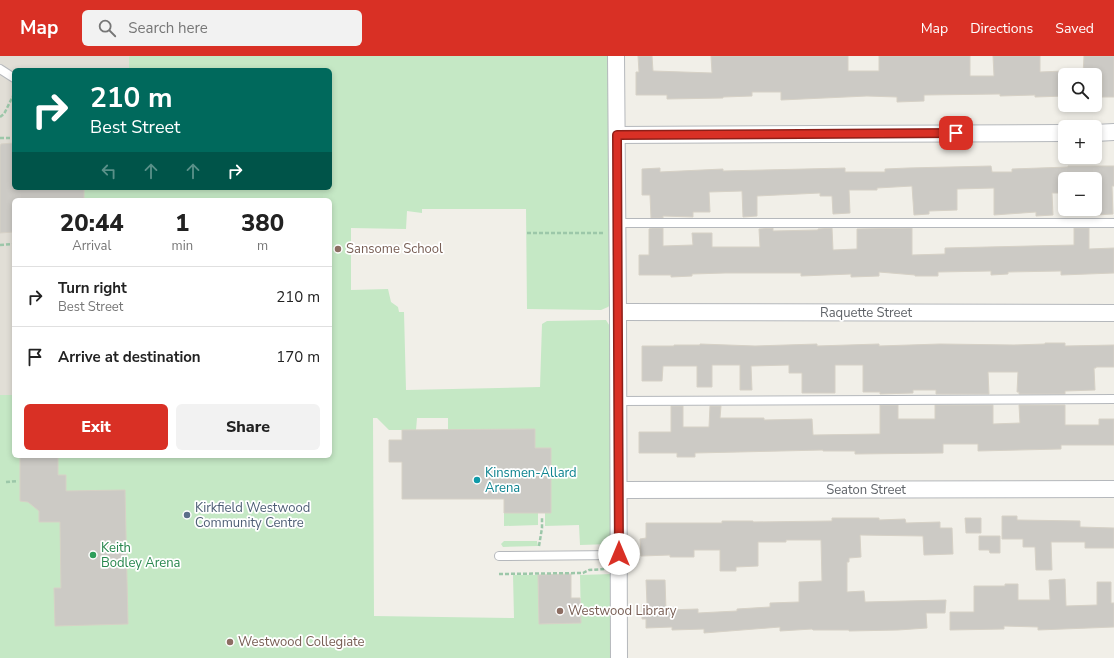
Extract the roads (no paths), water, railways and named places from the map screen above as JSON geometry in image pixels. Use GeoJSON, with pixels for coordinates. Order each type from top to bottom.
{"type":"FeatureCollection","features":[{"type":"Feature","properties":{"kind":"street"},"geometry":{"type":"LineString","coordinates":[[616,56],[619,658]]}},
{"type":"Feature","properties":{"kind":"street"},"geometry":{"type":"LineString","coordinates":[[1102,132],[1114,132]]}},
{"type":"Feature","properties":{"kind":"street"},"geometry":{"type":"LineString","coordinates":[[617,135],[1058,133]]}},
{"type":"Feature","properties":{"kind":"street","name":"Raquette Street"},"geometry":{"type":"LineString","coordinates":[[618,312],[1114,313]]}},
{"type":"Feature","properties":{"kind":"street","name":"Seaton Street"},"geometry":{"type":"LineString","coordinates":[[619,490],[1114,489]]}},
{"type":"Feature","properties":{"kind":"lane"},"geometry":{"type":"LineString","coordinates":[[0,69],[12,77]]}},
{"type":"Feature","properties":{"kind":"lane"},"geometry":{"type":"LineString","coordinates":[[617,222],[1114,223]]}},
{"type":"Feature","properties":{"kind":"lane"},"geometry":{"type":"LineString","coordinates":[[618,401],[1114,399]]}},
{"type":"Feature","properties":{"kind":"lane"},"geometry":{"type":"LineString","coordinates":[[500,556],[619,554]]}},
{"type":"Feature","properties":{"kind":"place","name":"Sansome School"},"geometry":{"type":"Point","coordinates":[338,249]}},
{"type":"Feature","properties":{"kind":"place","name":"Kinsmen-Allard Arena"},"geometry":{"type":"Point","coordinates":[477,480]}},
{"type":"Feature","properties":{"kind":"place","name":"Kirkfield Westwood Community Centre"},"geometry":{"type":"Point","coordinates":[187,515]}},
{"type":"Feature","properties":{"kind":"place","name":"Keith Bodley Arena"},"geometry":{"type":"Point","coordinates":[93,555]}},
{"type":"Feature","properties":{"kind":"place","name":"Westwood Library"},"geometry":{"type":"Point","coordinates":[560,611]}},
{"type":"Feature","properties":{"kind":"place","name":"Westwood Collegiate"},"geometry":{"type":"Point","coordinates":[230,642]}}]}
